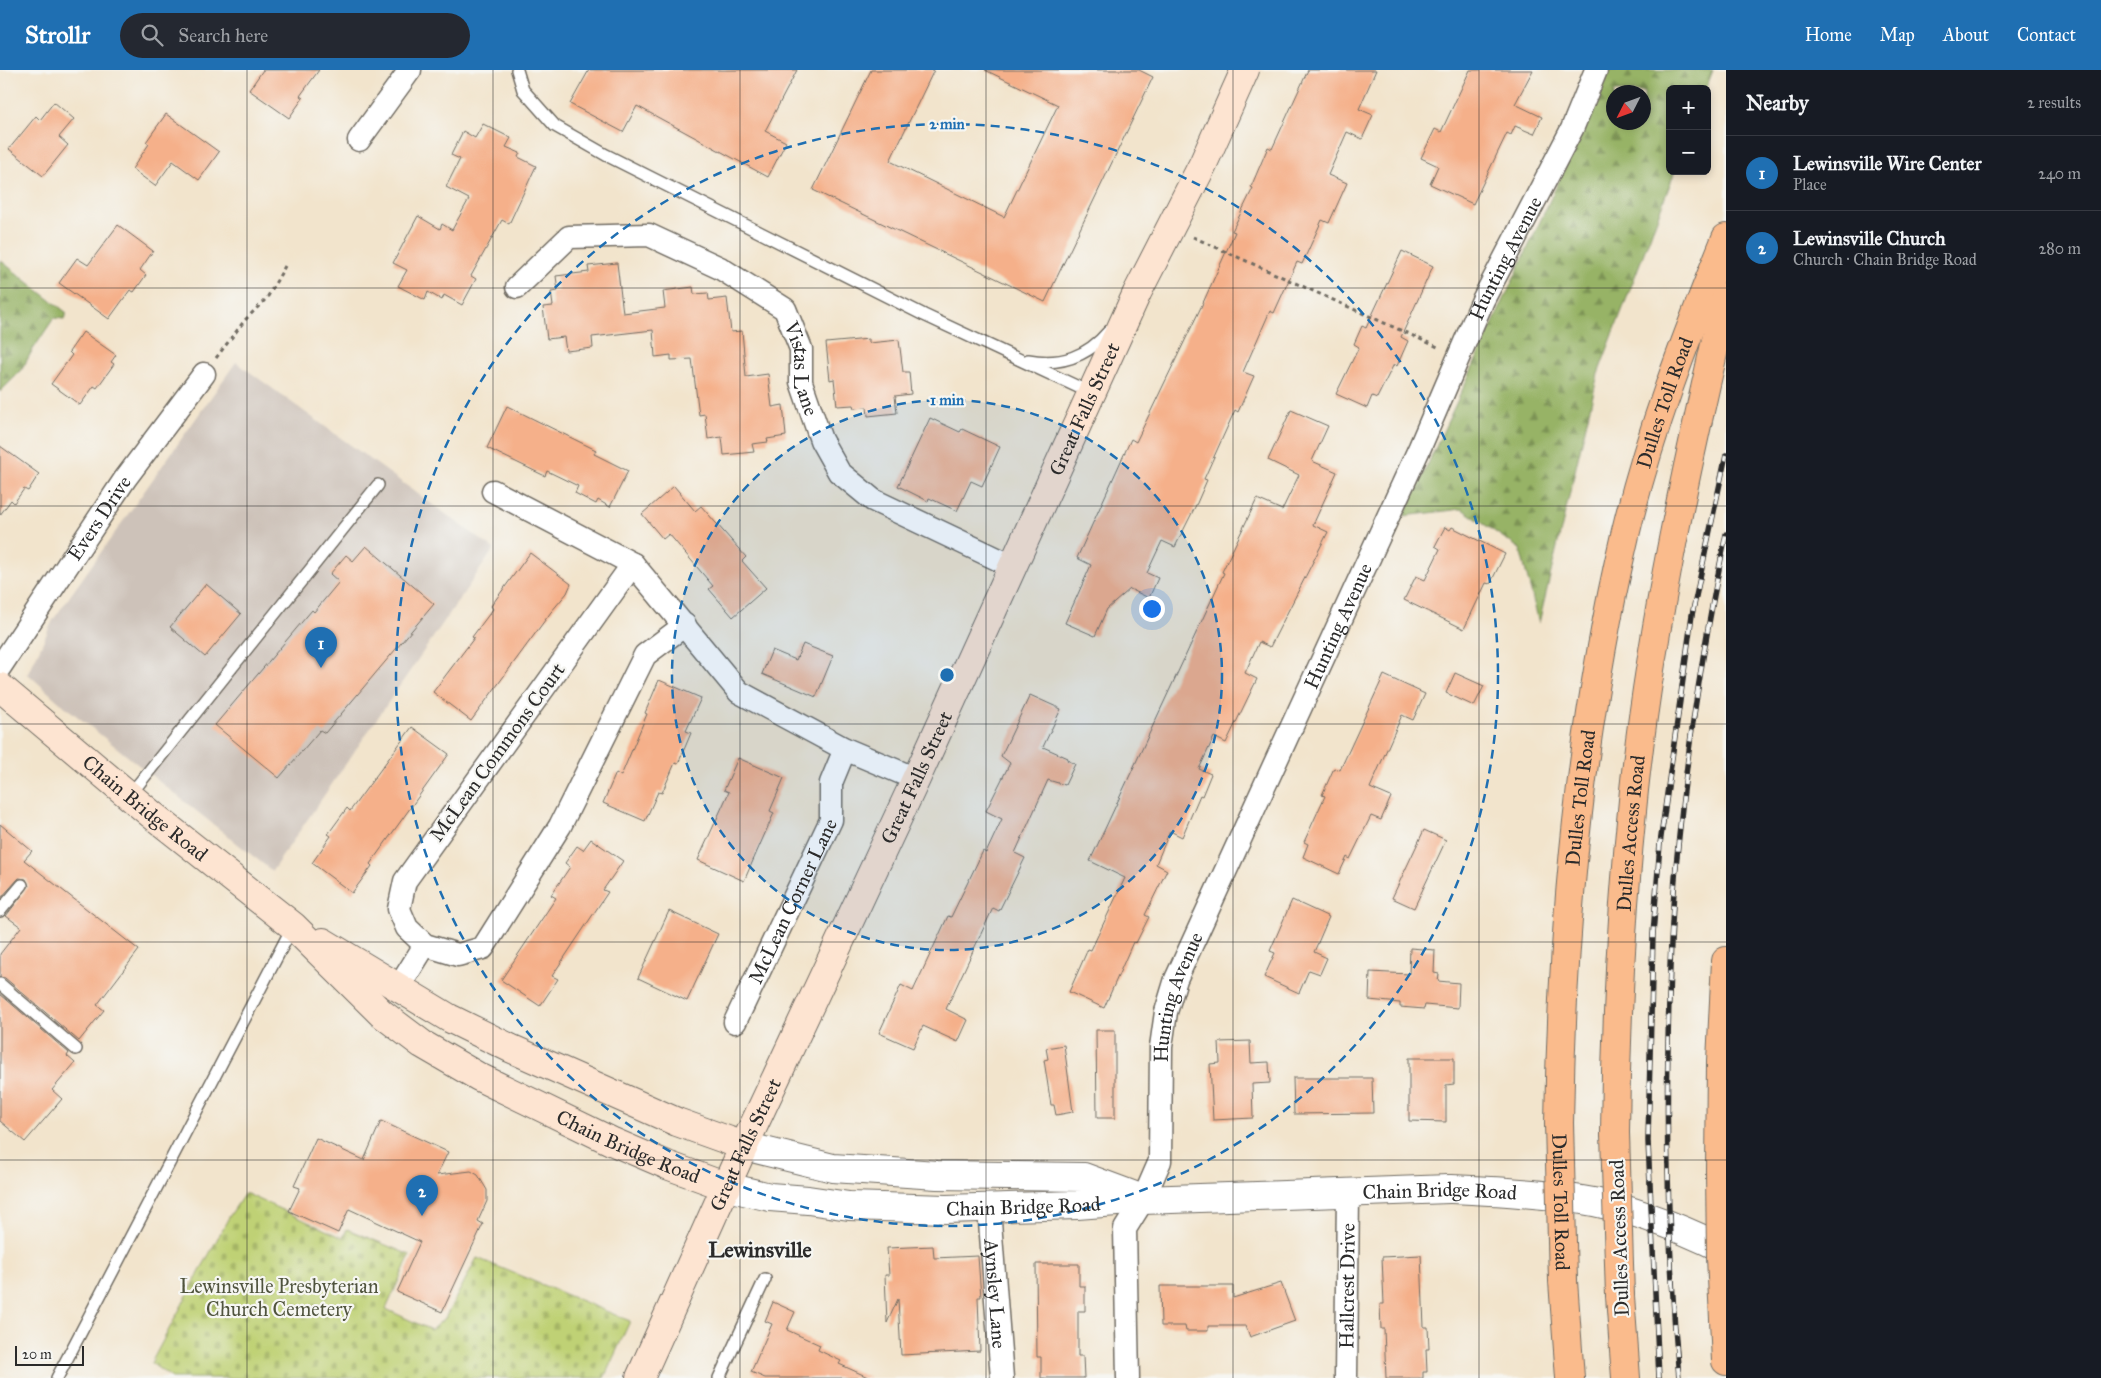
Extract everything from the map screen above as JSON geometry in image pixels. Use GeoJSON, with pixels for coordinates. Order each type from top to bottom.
{"type":"FeatureCollection","features":[{"type":"Feature","properties":{"kind":"highway","name":"Dulles Toll Road"},"geometry":{"type":"LineString","coordinates":[[1570,1378],[1563,1281],[1559,1123],[1562,1021],[1570,888],[1584,756],[1599,655],[1625,533],[1658,417],[1726,238]]}},
{"type":"Feature","properties":{"kind":"highway","name":"Dulles Access Road"},"geometry":{"type":"LineString","coordinates":[[1626,1378],[1620,1296],[1615,1133],[1616,1019],[1624,895],[1636,778],[1663,591],[1688,464],[1726,297]]}},
{"type":"Feature","properties":{"kind":"highway"},"geometry":{"type":"LineString","coordinates":[[1726,961],[1720,1171],[1726,1300]]}},
{"type":"Feature","properties":{"kind":"highway"},"geometry":{"type":"LineString","coordinates":[[1724,1253],[1726,1351]]}},
{"type":"Feature","properties":{"kind":"main road","name":"Great Falls Street"},"geometry":{"type":"LineString","coordinates":[[640,1378],[744,1146],[916,779],[1137,293],[1203,164],[1245,70]]}},
{"type":"Feature","properties":{"kind":"main road","name":"Chain Bridge Road"},"geometry":{"type":"LineString","coordinates":[[0,687],[129,796],[293,926],[381,1013],[422,1044],[479,1077],[611,1141],[667,1165],[727,1187]]}},
{"type":"Feature","properties":{"kind":"main road","name":"Chain Bridge Road"},"geometry":{"type":"LineString","coordinates":[[293,926],[449,1018],[510,1048],[677,1122],[744,1146]]}},
{"type":"Feature","properties":{"kind":"street"},"geometry":{"type":"LineString","coordinates":[[359,140],[410,70]]}},
{"type":"Feature","properties":{"kind":"street","name":"Hunting Avenue"},"geometry":{"type":"LineString","coordinates":[[1128,1378],[1125,1229],[1144,1200],[1160,1162],[1161,1047],[1166,1012],[1176,980],[1416,456],[1505,256],[1572,129],[1596,70]]}},
{"type":"Feature","properties":{"kind":"street","name":"Vistas Lane"},"geometry":{"type":"LineString","coordinates":[[517,287],[569,237],[650,235],[720,268],[785,309],[801,349],[801,382],[821,440],[839,472],[873,500],[1012,566]]}},
{"type":"Feature","properties":{"kind":"street","name":"Evers Drive"},"geometry":{"type":"LineString","coordinates":[[0,667],[125,478],[204,374]]}},
{"type":"Feature","properties":{"kind":"street"},"geometry":{"type":"LineString","coordinates":[[493,491],[633,564],[685,625],[738,692],[845,749],[916,779]]}},
{"type":"Feature","properties":{"kind":"street","name":"McLean Commons Court"},"geometry":{"type":"LineString","coordinates":[[633,564],[405,880],[400,909],[407,928],[425,945],[458,955],[483,948],[560,826],[645,655],[685,625]]}},
{"type":"Feature","properties":{"kind":"street","name":"McLean Corner Lane"},"geometry":{"type":"LineString","coordinates":[[735,1022],[831,820],[831,783],[845,749]]}},
{"type":"Feature","properties":{"kind":"street"},"geometry":{"type":"LineString","coordinates":[[399,987],[425,945]]}},
{"type":"Feature","properties":{"kind":"street","name":"Chain Bridge Road"},"geometry":{"type":"LineString","coordinates":[[744,1146],[832,1168],[937,1175],[1084,1177],[1144,1200]]}},
{"type":"Feature","properties":{"kind":"street","name":"Chain Bridge Road"},"geometry":{"type":"LineString","coordinates":[[727,1187],[770,1197],[895,1209],[990,1209],[1144,1200],[1449,1189],[1584,1200],[1638,1214],[1690,1232],[1724,1253]]}},
{"type":"Feature","properties":{"kind":"street","name":"Hallcrest Drive"},"geometry":{"type":"LineString","coordinates":[[1346,1378],[1348,1193]]}},
{"type":"Feature","properties":{"kind":"street","name":"Aynsley Lane"},"geometry":{"type":"LineString","coordinates":[[990,1209],[1002,1378]]}},
{"type":"Feature","properties":{"kind":"lane"},"geometry":{"type":"LineString","coordinates":[[517,70],[523,90],[555,126],[631,168],[924,315],[1091,393]]}},
{"type":"Feature","properties":{"kind":"lane"},"geometry":{"type":"LineString","coordinates":[[1014,357],[1050,363],[1069,360],[1085,353],[1100,341],[1137,293]]}},
{"type":"Feature","properties":{"kind":"lane"},"geometry":{"type":"LineString","coordinates":[[129,796],[378,485]]}},
{"type":"Feature","properties":{"kind":"lane"},"geometry":{"type":"LineString","coordinates":[[0,911],[22,885]]}},
{"type":"Feature","properties":{"kind":"lane"},"geometry":{"type":"LineString","coordinates":[[57,1378],[293,926]]}},
{"type":"Feature","properties":{"kind":"lane"},"geometry":{"type":"LineString","coordinates":[[0,984],[76,1049]]}},
{"type":"Feature","properties":{"kind":"lane"},"geometry":{"type":"LineString","coordinates":[[719,1378],[765,1279]]}},
{"type":"Feature","properties":{"kind":"path"},"geometry":{"type":"LineString","coordinates":[[1172,227],[1459,357]]}},
{"type":"Feature","properties":{"kind":"path"},"geometry":{"type":"LineString","coordinates":[[204,374],[237,330],[267,298],[284,266]]}},
{"type":"Feature","properties":{"kind":"shaded area"},"geometry":{"type":"Polygon","coordinates":[[[236,362],[494,549],[272,871],[58,701],[28,674],[53,620],[236,362]]]}},
{"type":"Feature","properties":{"kind":"green space"},"geometry":{"type":"Polygon","coordinates":[[[1610,70],[1713,70],[1707,85],[1666,85],[1666,175],[1673,175],[1598,374],[1539,623],[1520,549],[1462,509],[1404,516],[1610,70]]]}},
{"type":"Feature","properties":{"kind":"green space"},"geometry":{"type":"Polygon","coordinates":[[[0,260],[67,313],[64,319],[54,318],[21,371],[0,392],[0,260]]]}},
{"type":"Feature","properties":{"kind":"green space","name":"Lewinsville Presbyterian Church Cemetery"},"geometry":{"type":"Polygon","coordinates":[[[245,1193],[343,1238],[347,1229],[410,1255],[386,1309],[431,1330],[445,1318],[477,1258],[630,1321],[604,1378],[172,1378],[151,1363],[229,1217],[245,1193]]]}},
{"type":"Feature","properties":{"kind":"building"},"geometry":{"type":"Polygon","coordinates":[[[263,70],[319,70],[300,96],[303,98],[289,118],[249,90],[263,70]]]}},
{"type":"Feature","properties":{"kind":"building"},"geometry":{"type":"Polygon","coordinates":[[[589,70],[797,70],[765,131],[786,142],[768,177],[637,106],[623,132],[570,104],[589,70]]]}},
{"type":"Feature","properties":{"kind":"building"},"geometry":{"type":"Polygon","coordinates":[[[871,70],[934,70],[890,161],[1004,217],[1058,105],[985,70],[1139,70],[1153,77],[1045,302],[813,190],[871,70]]]}},
{"type":"Feature","properties":{"kind":"building"},"geometry":{"type":"Polygon","coordinates":[[[1308,70],[1376,70],[1359,109],[1373,115],[1362,139],[1347,132],[1328,175],[1347,183],[1329,223],[1322,220],[1302,264],[1297,262],[1274,313],[1270,311],[1243,372],[1254,376],[1238,412],[1235,410],[1204,479],[1207,480],[1197,503],[1175,547],[1162,541],[1147,573],[1158,578],[1149,598],[1130,589],[1107,609],[1095,636],[1065,623],[1091,565],[1077,558],[1131,439],[1136,442],[1202,305],[1235,232],[1232,231],[1253,188],[1251,187],[1268,147],[1272,149],[1308,70]]]}},
{"type":"Feature","properties":{"kind":"building"},"geometry":{"type":"Polygon","coordinates":[[[1470,70],[1533,70],[1515,104],[1542,117],[1534,134],[1515,126],[1511,135],[1507,133],[1473,204],[1430,184],[1438,166],[1421,158],[1435,129],[1441,132],[1470,70]]]}},
{"type":"Feature","properties":{"kind":"building"},"geometry":{"type":"Polygon","coordinates":[[[54,102],[74,119],[59,137],[68,145],[43,176],[9,149],[36,116],[40,120],[54,102]]]}},
{"type":"Feature","properties":{"kind":"building"},"geometry":{"type":"Polygon","coordinates":[[[166,114],[219,152],[199,180],[173,161],[155,186],[132,169],[149,144],[146,142],[166,114]]]}},
{"type":"Feature","properties":{"kind":"building"},"geometry":{"type":"Polygon","coordinates":[[[483,124],[511,138],[506,147],[520,153],[518,157],[536,166],[509,224],[502,220],[471,276],[476,279],[462,305],[444,295],[442,300],[428,292],[425,300],[398,286],[407,270],[393,263],[418,216],[440,229],[442,224],[452,230],[469,199],[446,187],[460,159],[451,155],[463,131],[475,138],[483,124]]]}},
{"type":"Feature","properties":{"kind":"building"},"geometry":{"type":"Polygon","coordinates":[[[118,225],[153,251],[140,270],[146,275],[134,292],[130,290],[109,319],[59,283],[77,258],[88,265],[118,225]]]}},
{"type":"Feature","properties":{"kind":"building"},"geometry":{"type":"Polygon","coordinates":[[[1402,251],[1433,266],[1401,337],[1408,341],[1397,366],[1394,364],[1377,398],[1372,396],[1367,408],[1336,394],[1359,347],[1354,344],[1362,326],[1366,328],[1402,251]]]}},
{"type":"Feature","properties":{"kind":"building"},"geometry":{"type":"Polygon","coordinates":[[[617,263],[623,313],[665,308],[663,291],[693,287],[694,294],[708,293],[709,300],[727,298],[731,332],[742,331],[746,377],[768,374],[772,407],[783,405],[786,436],[767,439],[768,442],[752,444],[754,452],[724,455],[722,437],[708,439],[705,414],[699,415],[692,359],[671,360],[671,355],[655,357],[653,330],[592,337],[593,348],[566,351],[564,337],[547,339],[543,307],[553,306],[551,292],[558,291],[556,276],[589,272],[588,266],[617,263]]]}},
{"type":"Feature","properties":{"kind":"building"},"geometry":{"type":"Polygon","coordinates":[[[83,332],[116,355],[111,362],[114,364],[97,388],[94,386],[80,405],[51,384],[72,355],[69,352],[83,332]]]}},
{"type":"Feature","properties":{"kind":"building"},"geometry":{"type":"Polygon","coordinates":[[[869,339],[869,343],[899,340],[903,372],[909,372],[911,394],[895,396],[897,413],[868,416],[867,407],[854,408],[853,405],[837,406],[834,379],[830,380],[826,343],[869,339]]]}},
{"type":"Feature","properties":{"kind":"building"},"geometry":{"type":"Polygon","coordinates":[[[507,406],[596,450],[594,454],[628,471],[610,507],[598,500],[596,504],[575,493],[578,486],[547,471],[545,476],[487,448],[507,406]]]}},
{"type":"Feature","properties":{"kind":"building"},"geometry":{"type":"Polygon","coordinates":[[[1291,410],[1328,426],[1312,461],[1337,472],[1313,525],[1328,532],[1270,647],[1259,642],[1245,673],[1257,679],[1226,743],[1214,737],[1199,769],[1211,774],[1182,837],[1170,831],[1156,864],[1167,870],[1145,915],[1149,917],[1136,943],[1133,942],[1104,1008],[1069,992],[1088,949],[1091,950],[1125,878],[1090,861],[1257,499],[1282,510],[1299,475],[1268,460],[1291,410]]]}},
{"type":"Feature","properties":{"kind":"building"},"geometry":{"type":"Polygon","coordinates":[[[930,418],[960,432],[962,429],[1000,447],[982,486],[971,481],[957,511],[929,498],[928,501],[898,486],[930,418]]]}},
{"type":"Feature","properties":{"kind":"building"},"geometry":{"type":"Polygon","coordinates":[[[0,446],[39,474],[28,491],[24,489],[14,503],[11,500],[0,515],[0,446]]]}},
{"type":"Feature","properties":{"kind":"building"},"geometry":{"type":"Polygon","coordinates":[[[674,486],[695,511],[701,506],[746,557],[742,561],[766,588],[733,617],[709,589],[713,586],[669,534],[663,539],[642,514],[674,486]]]}},
{"type":"Feature","properties":{"kind":"building"},"geometry":{"type":"Polygon","coordinates":[[[1445,527],[1450,530],[1452,527],[1505,554],[1490,584],[1486,583],[1464,629],[1404,600],[1416,576],[1425,580],[1440,549],[1435,546],[1445,527]]]}},
{"type":"Feature","properties":{"kind":"building"},"geometry":{"type":"Polygon","coordinates":[[[366,546],[434,604],[325,733],[320,730],[279,778],[215,725],[312,610],[314,612],[339,582],[330,574],[346,555],[353,561],[366,546]]]}},
{"type":"Feature","properties":{"kind":"building"},"geometry":{"type":"Polygon","coordinates":[[[530,553],[571,584],[567,593],[471,721],[433,692],[474,638],[472,637],[493,609],[491,606],[530,553]]]}},
{"type":"Feature","properties":{"kind":"building"},"geometry":{"type":"Polygon","coordinates":[[[206,584],[241,614],[205,657],[170,627],[206,584]]]}},
{"type":"Feature","properties":{"kind":"building"},"geometry":{"type":"Polygon","coordinates":[[[803,644],[833,656],[816,697],[762,674],[772,650],[796,660],[803,644]]]}},
{"type":"Feature","properties":{"kind":"building"},"geometry":{"type":"Polygon","coordinates":[[[1455,673],[1484,686],[1474,706],[1446,693],[1455,673]]]}},
{"type":"Feature","properties":{"kind":"building"},"geometry":{"type":"Polygon","coordinates":[[[1384,675],[1425,694],[1413,720],[1402,715],[1370,788],[1391,797],[1381,820],[1371,816],[1350,859],[1347,857],[1339,874],[1303,857],[1308,844],[1304,842],[1325,796],[1322,795],[1334,768],[1340,770],[1384,675]]]}},
{"type":"Feature","properties":{"kind":"building"},"geometry":{"type":"Polygon","coordinates":[[[659,680],[701,698],[686,731],[691,733],[678,764],[675,763],[662,793],[658,792],[645,821],[603,803],[616,773],[621,776],[659,680]]]}},
{"type":"Feature","properties":{"kind":"building"},"geometry":{"type":"Polygon","coordinates":[[[1030,695],[1061,709],[1043,747],[1068,758],[1067,760],[1075,764],[1065,785],[1048,780],[1015,853],[1025,858],[999,911],[993,908],[946,1009],[968,1020],[958,1042],[923,1026],[913,1048],[879,1033],[901,985],[913,991],[948,916],[951,917],[983,851],[986,853],[1002,819],[986,811],[1010,763],[1001,756],[1030,695]]]}},
{"type":"Feature","properties":{"kind":"building"},"geometry":{"type":"Polygon","coordinates":[[[412,727],[449,754],[370,864],[372,866],[352,893],[312,863],[331,836],[328,834],[347,808],[350,811],[412,727]]]}},
{"type":"Feature","properties":{"kind":"building"},"geometry":{"type":"Polygon","coordinates":[[[738,758],[784,778],[770,811],[774,813],[744,881],[698,860],[729,792],[724,790],[738,758]]]}},
{"type":"Feature","properties":{"kind":"building"},"geometry":{"type":"Polygon","coordinates":[[[0,824],[32,851],[24,860],[139,950],[97,1005],[104,1010],[79,1041],[5,978],[0,977],[0,954],[21,927],[6,916],[29,886],[26,879],[19,878],[0,899],[0,824]]]}},
{"type":"Feature","properties":{"kind":"building"},"geometry":{"type":"Polygon","coordinates":[[[1424,830],[1446,840],[1414,908],[1392,898],[1424,830]]]}},
{"type":"Feature","properties":{"kind":"building"},"geometry":{"type":"Polygon","coordinates":[[[591,839],[623,861],[603,890],[608,892],[552,976],[558,979],[540,1006],[501,980],[556,898],[551,895],[570,867],[565,863],[577,846],[583,850],[591,839]]]}},
{"type":"Feature","properties":{"kind":"building"},"geometry":{"type":"Polygon","coordinates":[[[1292,900],[1329,917],[1314,952],[1327,958],[1320,974],[1309,970],[1299,993],[1264,977],[1275,953],[1270,951],[1292,900]]]}},
{"type":"Feature","properties":{"kind":"building"},"geometry":{"type":"Polygon","coordinates":[[[669,911],[718,934],[687,1001],[638,978],[669,911]]]}},
{"type":"Feature","properties":{"kind":"building"},"geometry":{"type":"Polygon","coordinates":[[[1410,948],[1435,950],[1434,973],[1439,974],[1438,981],[1459,983],[1458,1008],[1425,1005],[1424,1009],[1400,1007],[1400,1003],[1369,1000],[1370,972],[1409,974],[1410,948]]]}},
{"type":"Feature","properties":{"kind":"building"},"geometry":{"type":"Polygon","coordinates":[[[0,994],[69,1053],[67,1056],[75,1063],[52,1090],[62,1099],[25,1142],[0,1121],[0,994]]]}},
{"type":"Feature","properties":{"kind":"building"},"geometry":{"type":"Polygon","coordinates":[[[1096,1030],[1115,1030],[1115,1118],[1097,1118],[1096,1030]]]}},
{"type":"Feature","properties":{"kind":"building"},"geometry":{"type":"Polygon","coordinates":[[[1250,1041],[1251,1063],[1269,1062],[1270,1083],[1252,1084],[1253,1118],[1213,1120],[1210,1064],[1220,1063],[1219,1042],[1250,1041]]]}},
{"type":"Feature","properties":{"kind":"building"},"geometry":{"type":"Polygon","coordinates":[[[1064,1045],[1073,1112],[1056,1115],[1054,1105],[1051,1105],[1044,1060],[1048,1059],[1046,1048],[1064,1045]]]}},
{"type":"Feature","properties":{"kind":"building"},"geometry":{"type":"Polygon","coordinates":[[[1409,1058],[1454,1058],[1454,1084],[1446,1085],[1446,1122],[1409,1121],[1409,1058]]]}},
{"type":"Feature","properties":{"kind":"building"},"geometry":{"type":"Polygon","coordinates":[[[1293,1078],[1372,1078],[1373,1113],[1294,1114],[1293,1078]]]}},
{"type":"Feature","properties":{"kind":"building"},"geometry":{"type":"Polygon","coordinates":[[[381,1121],[448,1152],[437,1175],[471,1171],[478,1175],[487,1190],[487,1201],[478,1221],[483,1224],[442,1312],[397,1292],[420,1242],[349,1209],[338,1233],[289,1211],[300,1188],[294,1186],[316,1138],[364,1160],[381,1121]]]}},
{"type":"Feature","properties":{"kind":"building"},"geometry":{"type":"Polygon","coordinates":[[[933,1246],[934,1258],[978,1256],[981,1297],[978,1297],[980,1351],[901,1355],[898,1299],[887,1323],[885,1275],[889,1275],[887,1248],[933,1246]]]}},
{"type":"Feature","properties":{"kind":"building"},"geometry":{"type":"Polygon","coordinates":[[[1421,1255],[1424,1327],[1428,1327],[1429,1349],[1426,1349],[1427,1372],[1423,1372],[1423,1378],[1386,1378],[1384,1329],[1381,1329],[1380,1304],[1384,1304],[1382,1257],[1421,1255]]]}},
{"type":"Feature","properties":{"kind":"building"},"geometry":{"type":"Polygon","coordinates":[[[1036,1264],[1079,1264],[1079,1286],[1085,1286],[1085,1311],[1078,1311],[1078,1356],[1083,1356],[1084,1378],[1041,1378],[1041,1357],[1037,1357],[1036,1264]]]}},
{"type":"Feature","properties":{"kind":"building"},"geometry":{"type":"Polygon","coordinates":[[[1281,1283],[1295,1321],[1250,1337],[1246,1326],[1208,1326],[1208,1331],[1186,1331],[1185,1326],[1161,1326],[1160,1286],[1233,1286],[1233,1298],[1281,1283]]]}},
{"type":"Feature","properties":{"kind":"building"},"geometry":{"type":"Polygon","coordinates":[[[773,1302],[795,1312],[787,1330],[820,1345],[818,1350],[841,1361],[839,1364],[870,1378],[765,1378],[751,1372],[772,1324],[765,1321],[773,1302]]]}},
{"type":"Feature","properties":{"kind":"railway"},"geometry":{"type":"LineString","coordinates":[[1659,1378],[1648,1141],[1653,934],[1660,844],[1692,615],[1726,455]]}},
{"type":"Feature","properties":{"kind":"railway"},"geometry":{"type":"LineString","coordinates":[[1679,1378],[1671,1254],[1667,1129],[1672,921],[1682,807],[1692,728],[1704,650],[1726,534]]}},
{"type":"Feature","properties":{"kind":"place","name":"Lewinsville Wire Center"},"geometry":{"type":"Point","coordinates":[321,668]}},
{"type":"Feature","properties":{"kind":"place","name":"Lewinsville Church"},"geometry":{"type":"Point","coordinates":[422,1216]}},
{"type":"Feature","properties":{"kind":"district","name":"Lewinsville"},"geometry":{"type":"Point","coordinates":[760,1249]}}]}
